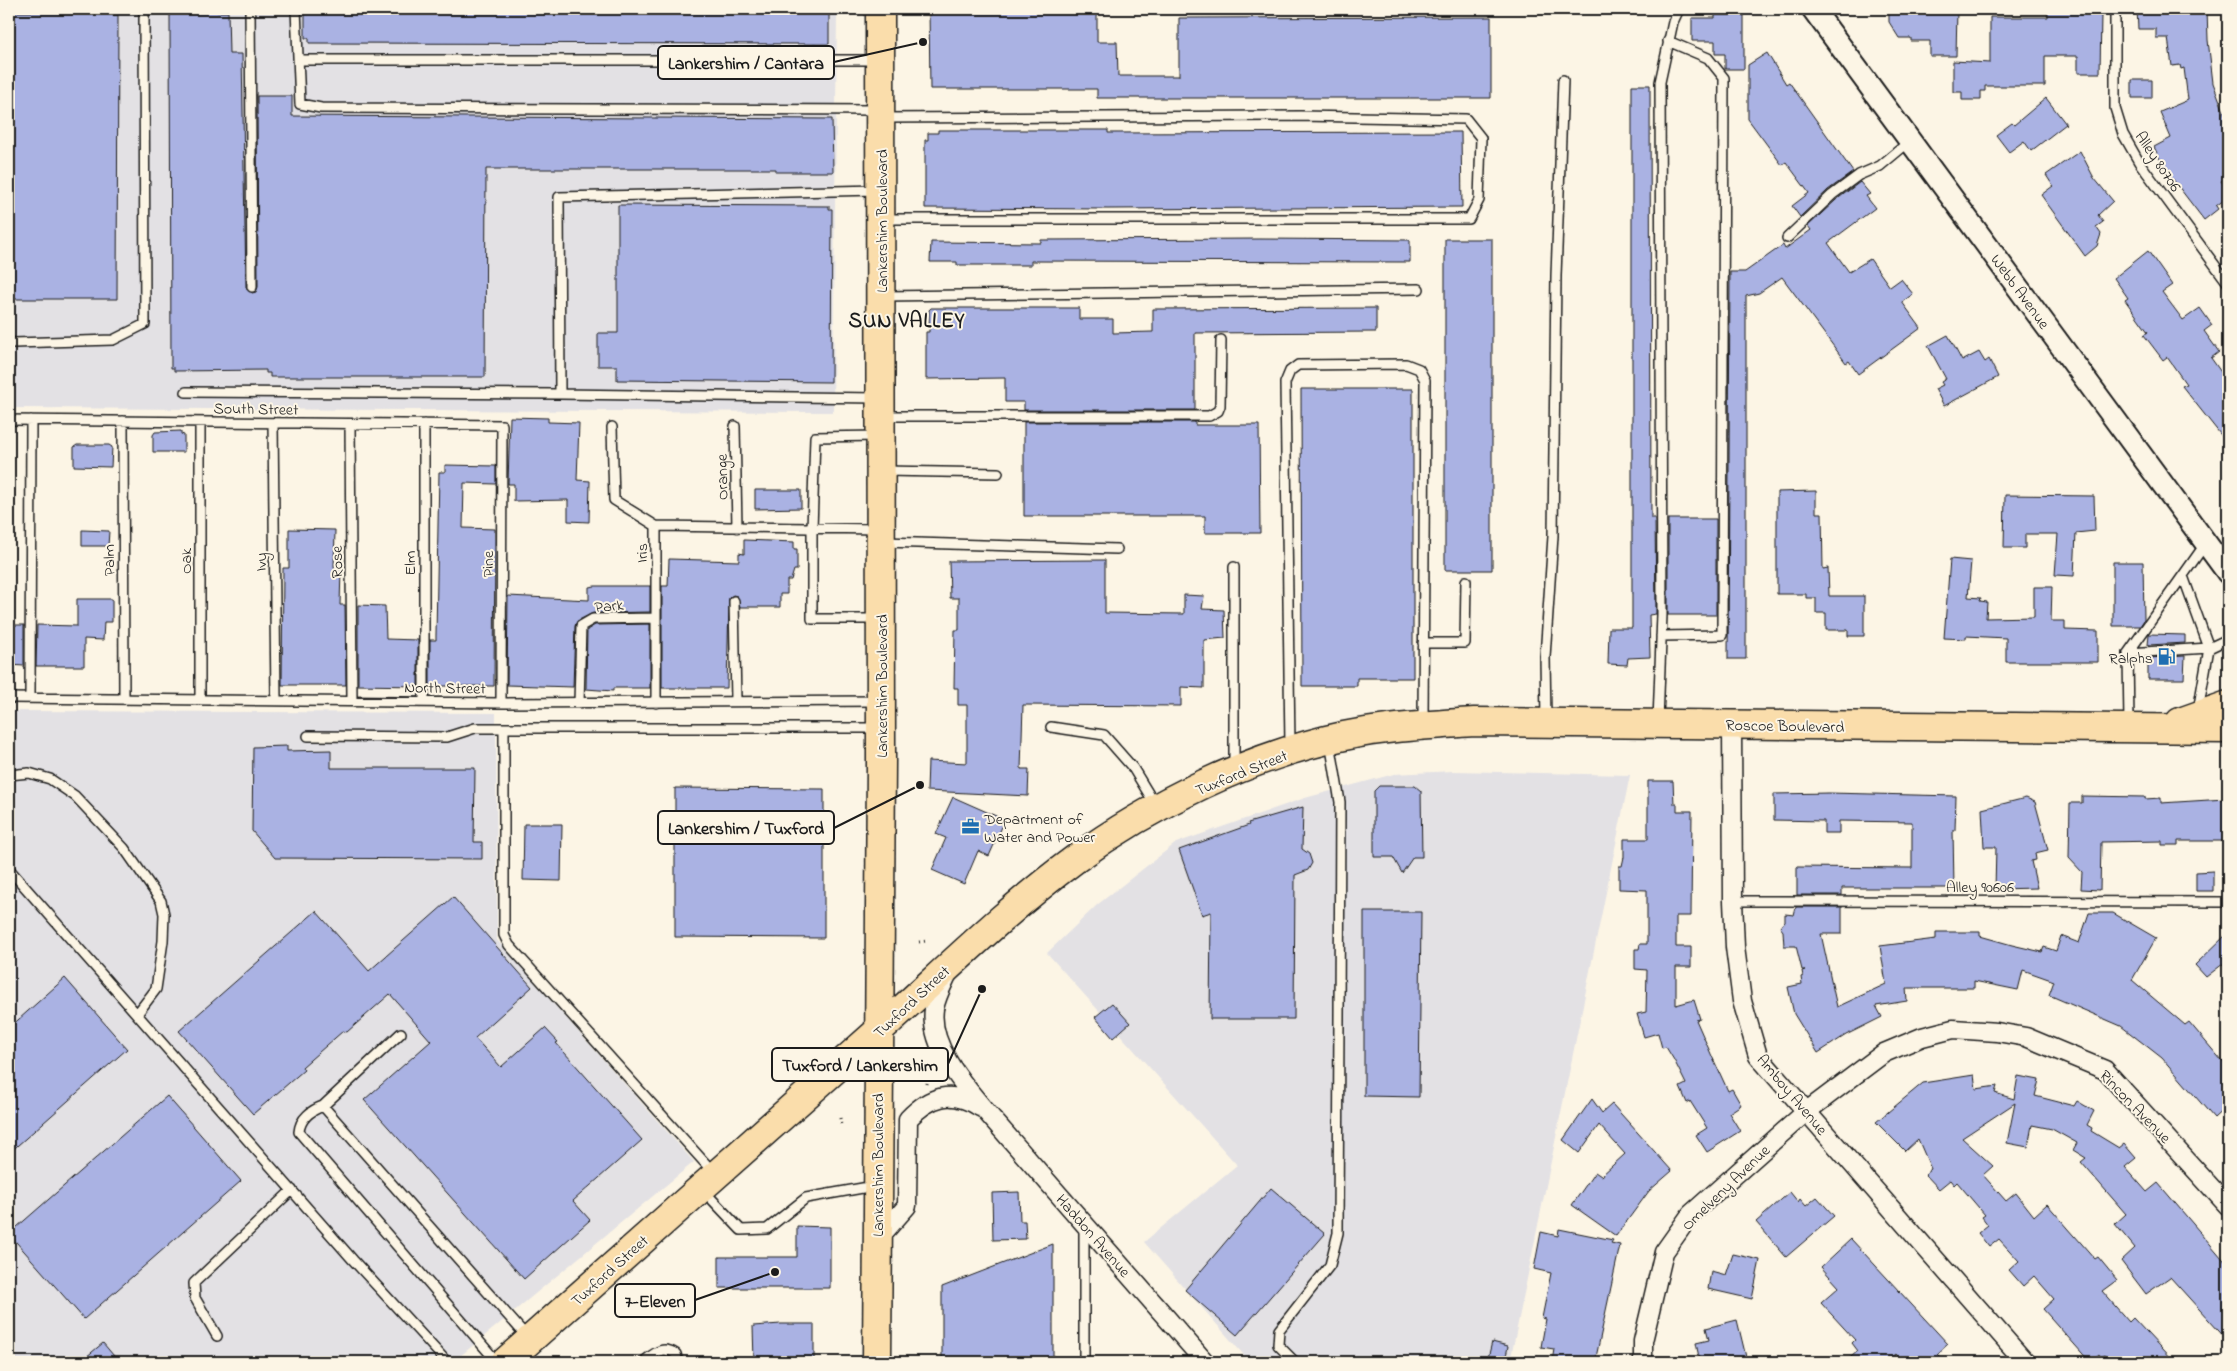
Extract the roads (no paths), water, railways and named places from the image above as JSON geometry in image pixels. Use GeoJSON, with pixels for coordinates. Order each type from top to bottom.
{"type":"FeatureCollection","features":[{"type":"Feature","properties":{"kind":"main road","name":"Lankershim Boulevard"},"geometry":{"type":"LineString","coordinates":[[877,1362],[881,728],[880,9]]}},
{"type":"Feature","properties":{"kind":"main road"},"geometry":{"type":"LineString","coordinates":[[2163,728],[2228,705]]}},
{"type":"Feature","properties":{"kind":"main road","name":"Roscoe Boulevard"},"geometry":{"type":"LineString","coordinates":[[1336,738],[1423,726],[1474,722],[2228,729]]}},
{"type":"Feature","properties":{"kind":"main road","name":"Tuxford Street"},"geometry":{"type":"LineString","coordinates":[[505,1362],[878,1032],[1018,904],[1071,862],[1115,831],[1157,808],[1234,772],[1290,751],[1336,738]]}},
{"type":"Feature","properties":{"kind":"street","name":"Webb Avenue"},"geometry":{"type":"LineString","coordinates":[[1813,9],[2228,572]]}},
{"type":"Feature","properties":{"kind":"street","name":"Amboy Avenue"},"geometry":{"type":"LineString","coordinates":[[1732,725],[1733,900],[1742,1000],[1758,1056],[2025,1362]]}},
{"type":"Feature","properties":{"kind":"street","name":"Haddon Avenue"},"geometry":{"type":"LineString","coordinates":[[951,964],[934,1010],[936,1031],[944,1053],[956,1074],[983,1108],[1205,1362]]}},
{"type":"Feature","properties":{"kind":"street","name":"Rincon Avenue"},"geometry":{"type":"LineString","coordinates":[[1807,1111],[1884,1053],[1922,1037],[1954,1029],[1997,1032],[2026,1037],[2105,1070],[2228,1206]]}},
{"type":"Feature","properties":{"kind":"street","name":"Haddon Avenue"},"geometry":{"type":"LineString","coordinates":[[878,1240],[907,1206],[908,1119],[928,1102],[951,1096],[968,1100],[983,1108]]}},
{"type":"Feature","properties":{"kind":"street","name":"Omelveny Avenue"},"geometry":{"type":"LineString","coordinates":[[1643,1362],[1643,1341],[1664,1252],[1674,1236],[1691,1214],[1807,1111]]}},
{"type":"Feature","properties":{"kind":"lane"},"geometry":{"type":"LineString","coordinates":[[9,341],[14,343],[113,340],[146,324],[144,9]]}},
{"type":"Feature","properties":{"kind":"lane"},"geometry":{"type":"LineString","coordinates":[[250,9],[252,287]]}},
{"type":"Feature","properties":{"kind":"lane"},"geometry":{"type":"LineString","coordinates":[[296,9],[300,104],[321,108],[1466,119],[1481,138],[1480,200],[1469,219],[881,219]]}},
{"type":"Feature","properties":{"kind":"lane"},"geometry":{"type":"LineString","coordinates":[[1658,724],[1661,636],[1660,82],[1672,22],[1679,9]]}},
{"type":"Feature","properties":{"kind":"lane","name":"Alley 80706"},"geometry":{"type":"LineString","coordinates":[[2115,9],[2115,108],[2123,134],[2139,162],[2228,283]]}},
{"type":"Feature","properties":{"kind":"lane"},"geometry":{"type":"LineString","coordinates":[[1661,636],[1722,635],[1724,78],[1708,58],[1668,41]]}},
{"type":"Feature","properties":{"kind":"lane"},"geometry":{"type":"LineString","coordinates":[[298,60],[880,60]]}},
{"type":"Feature","properties":{"kind":"lane"},"geometry":{"type":"LineString","coordinates":[[1546,722],[1545,657],[1553,536],[1556,276],[1562,80]]}},
{"type":"Feature","properties":{"kind":"lane"},"geometry":{"type":"LineString","coordinates":[[1787,238],[1832,195],[1859,175],[1880,166],[1910,141]]}},
{"type":"Feature","properties":{"kind":"lane"},"geometry":{"type":"LineString","coordinates":[[560,394],[559,197],[881,190]]}},
{"type":"Feature","properties":{"kind":"lane"},"geometry":{"type":"LineString","coordinates":[[881,296],[1418,289]]}},
{"type":"Feature","properties":{"kind":"lane"},"geometry":{"type":"LineString","coordinates":[[186,392],[560,394],[881,417],[1210,416],[1218,411],[1220,406],[1221,340]]}},
{"type":"Feature","properties":{"kind":"lane"},"geometry":{"type":"LineString","coordinates":[[1290,751],[1285,382],[1290,371],[1298,365],[1406,364],[1419,369],[1425,380],[1423,726]]}},
{"type":"Feature","properties":{"kind":"lane"},"geometry":{"type":"LineString","coordinates":[[881,417],[815,437],[812,528],[812,619],[881,619]]}},
{"type":"Feature","properties":{"kind":"lane","name":"South Street"},"geometry":{"type":"LineString","coordinates":[[9,420],[502,426]]}},
{"type":"Feature","properties":{"kind":"lane"},"geometry":{"type":"LineString","coordinates":[[30,698],[31,420]]}},
{"type":"Feature","properties":{"kind":"lane","name":"Palm"},"geometry":{"type":"LineString","coordinates":[[123,421],[124,699]]}},
{"type":"Feature","properties":{"kind":"lane","name":"Oak"},"geometry":{"type":"LineString","coordinates":[[200,422],[200,700]]}},
{"type":"Feature","properties":{"kind":"lane","name":"Ivy"},"geometry":{"type":"LineString","coordinates":[[274,423],[276,700]]}},
{"type":"Feature","properties":{"kind":"lane","name":"Rose"},"geometry":{"type":"LineString","coordinates":[[350,424],[352,701]]}},
{"type":"Feature","properties":{"kind":"lane","name":"Elm"},"geometry":{"type":"LineString","coordinates":[[424,424],[424,701]]}},
{"type":"Feature","properties":{"kind":"lane","name":"Pine"},"geometry":{"type":"LineString","coordinates":[[501,703],[502,426]]}},
{"type":"Feature","properties":{"kind":"lane","name":"Orange"},"geometry":{"type":"LineString","coordinates":[[735,426],[737,528]]}},
{"type":"Feature","properties":{"kind":"lane","name":"Iris"},"geometry":{"type":"LineString","coordinates":[[612,427],[614,500],[656,526],[656,703]]}},
{"type":"Feature","properties":{"kind":"lane"},"geometry":{"type":"LineString","coordinates":[[881,471],[998,474]]}},
{"type":"Feature","properties":{"kind":"lane"},"geometry":{"type":"LineString","coordinates":[[656,526],[812,528],[881,535],[1117,549]]}},
{"type":"Feature","properties":{"kind":"lane"},"geometry":{"type":"LineString","coordinates":[[2129,728],[2128,653],[2206,543]]}},
{"type":"Feature","properties":{"kind":"lane"},"geometry":{"type":"LineString","coordinates":[[1234,567],[1234,772]]}},
{"type":"Feature","properties":{"kind":"lane"},"geometry":{"type":"LineString","coordinates":[[2182,576],[2209,648],[2197,716]]}},
{"type":"Feature","properties":{"kind":"lane"},"geometry":{"type":"LineString","coordinates":[[1423,643],[1465,643],[1466,580]]}},
{"type":"Feature","properties":{"kind":"lane"},"geometry":{"type":"LineString","coordinates":[[734,601],[736,701]]}},
{"type":"Feature","properties":{"kind":"lane","name":"Park"},"geometry":{"type":"LineString","coordinates":[[579,702],[581,626],[593,619],[656,618]]}},
{"type":"Feature","properties":{"kind":"lane"},"geometry":{"type":"LineString","coordinates":[[2128,653],[2209,648],[2228,639]]}},
{"type":"Feature","properties":{"kind":"lane","name":"North Street"},"geometry":{"type":"LineString","coordinates":[[9,698],[501,703],[881,701]]}},
{"type":"Feature","properties":{"kind":"lane"},"geometry":{"type":"LineString","coordinates":[[1052,727],[1104,735],[1133,768],[1157,808]]}},
{"type":"Feature","properties":{"kind":"lane"},"geometry":{"type":"LineString","coordinates":[[308,736],[447,737],[475,728],[881,728]]}},
{"type":"Feature","properties":{"kind":"lane"},"geometry":{"type":"LineString","coordinates":[[504,728],[504,935],[509,946],[708,1182],[741,1230],[767,1229],[806,1198],[878,1185]]}},
{"type":"Feature","properties":{"kind":"lane"},"geometry":{"type":"LineString","coordinates":[[1295,1362],[1278,1345],[1278,1330],[1330,1265],[1338,1233],[1340,802],[1336,738]]}},
{"type":"Feature","properties":{"kind":"lane"},"geometry":{"type":"LineString","coordinates":[[9,775],[29,774],[50,779],[75,796],[124,848],[162,901],[164,914],[163,941],[156,989],[137,1014]]}},
{"type":"Feature","properties":{"kind":"lane"},"geometry":{"type":"LineString","coordinates":[[9,869],[292,1190],[447,1362]]}},
{"type":"Feature","properties":{"kind":"lane","name":"Alley 90606"},"geometry":{"type":"LineString","coordinates":[[1733,900],[2228,902]]}},
{"type":"Feature","properties":{"kind":"lane"},"geometry":{"type":"LineString","coordinates":[[401,1033],[323,1106],[303,1119],[299,1132],[497,1362]]}},
{"type":"Feature","properties":{"kind":"lane"},"geometry":{"type":"LineString","coordinates":[[323,1106],[530,1340]]}},
{"type":"Feature","properties":{"kind":"lane"},"geometry":{"type":"LineString","coordinates":[[217,1336],[195,1298],[194,1283],[292,1190]]}},
{"type":"Feature","properties":{"kind":"lane"},"geometry":{"type":"LineString","coordinates":[[1084,1224],[1084,1362]]}},
{"type":"Feature","properties":{"kind":"lane"},"geometry":{"type":"LineString","coordinates":[[643,1362],[658,1350],[669,1350],[676,1354],[678,1362]]}},
{"type":"Feature","properties":{"kind":"place","name":"Lankershim / Cantara"},"geometry":{"type":"Point","coordinates":[923,42]}},
{"type":"Feature","properties":{"kind":"place","name":"Ralphs"},"geometry":{"type":"Point","coordinates":[2167,657]}},
{"type":"Feature","properties":{"kind":"place","name":"Lankershim / Tuxford"},"geometry":{"type":"Point","coordinates":[920,785]}},
{"type":"Feature","properties":{"kind":"place","name":"Department of Water and Power"},"geometry":{"type":"Point","coordinates":[970,827]}},
{"type":"Feature","properties":{"kind":"place","name":"Tuxford / Lankershim"},"geometry":{"type":"Point","coordinates":[982,989]}},
{"type":"Feature","properties":{"kind":"place","name":"7-Eleven"},"geometry":{"type":"Point","coordinates":[775,1272]}},
{"type":"Feature","properties":{"kind":"district","name":"SUN VALLEY"},"geometry":{"type":"Point","coordinates":[907,320]}}]}
